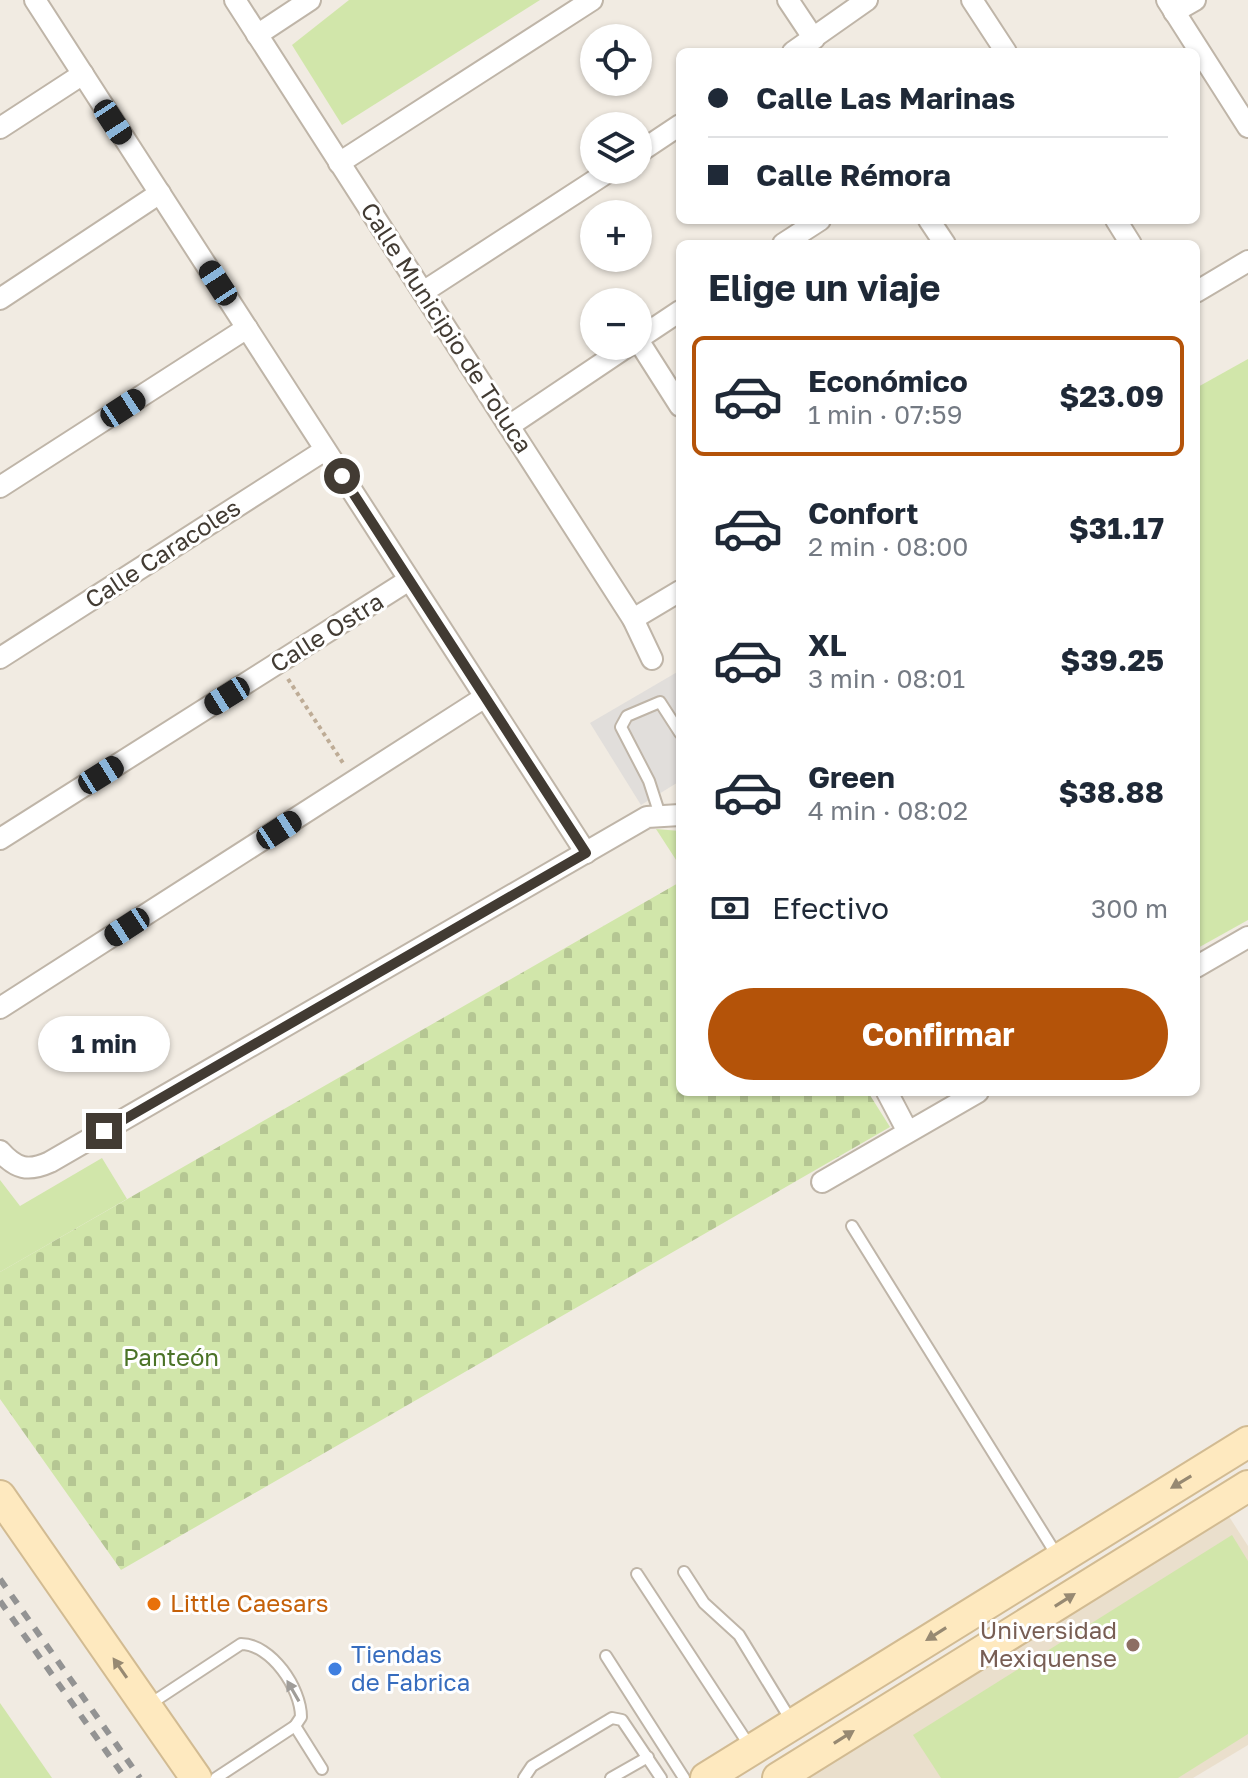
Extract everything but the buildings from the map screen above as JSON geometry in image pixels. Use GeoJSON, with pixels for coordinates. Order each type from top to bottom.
{"type":"FeatureCollection","features":[{"type":"Feature","properties":{"kind":"street"},"geometry":{"type":"LineString","coordinates":[[35,0],[586,853]]}},
{"type":"Feature","properties":{"kind":"street","name":"Calle Municipio de Toluca"},"geometry":{"type":"LineString","coordinates":[[235,0],[633,619],[652,659]]}},
{"type":"Feature","properties":{"kind":"street"},"geometry":{"type":"LineString","coordinates":[[257,35],[310,0]]}},
{"type":"Feature","properties":{"kind":"street"},"geometry":{"type":"LineString","coordinates":[[339,163],[592,0]]}},
{"type":"Feature","properties":{"kind":"street"},"geometry":{"type":"LineString","coordinates":[[788,0],[814,39]]}},
{"type":"Feature","properties":{"kind":"street"},"geometry":{"type":"LineString","coordinates":[[799,48],[867,0]]}},
{"type":"Feature","properties":{"kind":"street"},"geometry":{"type":"LineString","coordinates":[[972,0],[1003,48]]}},
{"type":"Feature","properties":{"kind":"street"},"geometry":{"type":"LineString","coordinates":[[1195,0],[1170,6],[1197,48]]}},
{"type":"Feature","properties":{"kind":"street"},"geometry":{"type":"LineString","coordinates":[[1200,53],[1248,127]]}},
{"type":"Feature","properties":{"kind":"street"},"geometry":{"type":"LineString","coordinates":[[0,128],[83,74]]}},
{"type":"Feature","properties":{"kind":"street"},"geometry":{"type":"LineString","coordinates":[[652,144],[676,128]]}},
{"type":"Feature","properties":{"kind":"street"},"geometry":{"type":"LineString","coordinates":[[423,292],[589,184]]}},
{"type":"Feature","properties":{"kind":"street"},"geometry":{"type":"LineString","coordinates":[[0,299],[160,193]]}},
{"type":"Feature","properties":{"kind":"street"},"geometry":{"type":"LineString","coordinates":[[789,240],[814,224]]}},
{"type":"Feature","properties":{"kind":"street"},"geometry":{"type":"LineString","coordinates":[[1200,290],[1248,261]]}},
{"type":"Feature","properties":{"kind":"street"},"geometry":{"type":"LineString","coordinates":[[652,330],[676,314]]}},
{"type":"Feature","properties":{"kind":"street"},"geometry":{"type":"LineString","coordinates":[[0,487],[247,328]]}},
{"type":"Feature","properties":{"kind":"street"},"geometry":{"type":"LineString","coordinates":[[509,426],[607,360]]}},
{"type":"Feature","properties":{"kind":"street"},"geometry":{"type":"LineString","coordinates":[[651,360],[676,400]]}},
{"type":"Feature","properties":{"kind":"street","name":"Calle Caracoles"},"geometry":{"type":"LineString","coordinates":[[0,658],[325,450]]}},
{"type":"Feature","properties":{"kind":"street","name":"Calle Ostra"},"geometry":{"type":"LineString","coordinates":[[0,839],[409,580]]}},
{"type":"Feature","properties":{"kind":"street"},"geometry":{"type":"LineString","coordinates":[[633,619],[676,593]]}},
{"type":"Feature","properties":{"kind":"street"},"geometry":{"type":"LineString","coordinates":[[0,1008],[485,697]]}},
{"type":"Feature","properties":{"kind":"street"},"geometry":{"type":"LineString","coordinates":[[0,1151],[12,1164],[23,1169],[36,1169],[647,817],[674,814]]}},
{"type":"Feature","properties":{"kind":"street"},"geometry":{"type":"LineString","coordinates":[[1200,965],[1248,937]]}},
{"type":"Feature","properties":{"kind":"street"},"geometry":{"type":"LineString","coordinates":[[889,1096],[908,1132]]}},
{"type":"Feature","properties":{"kind":"street"},"geometry":{"type":"LineString","coordinates":[[822,1182],[971,1096]]}},
{"type":"Feature","properties":{"kind":"street"},"geometry":{"type":"LineString","coordinates":[[706,1778],[1058,1557],[1244,1453]]}},
{"type":"Feature","properties":{"kind":"street"},"geometry":{"type":"LineString","coordinates":[[778,1778],[1248,1486]]}},
{"type":"Feature","properties":{"kind":"street"},"geometry":{"type":"LineString","coordinates":[[0,1496],[196,1778]]}},
{"type":"Feature","properties":{"kind":"lane"},"geometry":{"type":"LineString","coordinates":[[674,814],[649,781],[621,727],[627,716],[660,702],[676,727]]}},
{"type":"Feature","properties":{"kind":"lane"},"geometry":{"type":"LineString","coordinates":[[852,1226],[1058,1557]]}},
{"type":"Feature","properties":{"kind":"lane"},"geometry":{"type":"LineString","coordinates":[[684,1572],[704,1603],[739,1635],[793,1724]]}},
{"type":"Feature","properties":{"kind":"lane"},"geometry":{"type":"LineString","coordinates":[[637,1574],[752,1749]]}},
{"type":"Feature","properties":{"kind":"lane"},"geometry":{"type":"LineString","coordinates":[[147,1706],[241,1644],[254,1644],[266,1650],[297,1695],[301,1717],[295,1726],[216,1778]]}},
{"type":"Feature","properties":{"kind":"lane"},"geometry":{"type":"LineString","coordinates":[[606,1656],[684,1778]]}},
{"type":"Feature","properties":{"kind":"lane"},"geometry":{"type":"LineString","coordinates":[[524,1778],[532,1766],[612,1718],[622,1720],[661,1778]]}},
{"type":"Feature","properties":{"kind":"lane"},"geometry":{"type":"LineString","coordinates":[[295,1726],[322,1769]]}},
{"type":"Feature","properties":{"kind":"lane"},"geometry":{"type":"LineString","coordinates":[[611,1778],[648,1757]]}},
{"type":"Feature","properties":{"kind":"path"},"geometry":{"type":"LineString","coordinates":[[278,664],[355,781]]}},
{"type":"Feature","properties":{"kind":"shaded area"},"geometry":{"type":"Polygon","coordinates":[[[676,673],[676,783],[641,805],[590,723],[676,673]]]}},
{"type":"Feature","properties":{"kind":"shaded area","name":"Universidad Mexiquense"},"geometry":{"type":"Polygon","coordinates":[[[1228,1515],[1248,1546],[1248,1745],[1193,1778],[804,1778],[1228,1515]]]}},
{"type":"Feature","properties":{"kind":"green space"},"geometry":{"type":"Polygon","coordinates":[[[349,0],[540,0],[342,125],[292,45],[349,0]]]}},
{"type":"Feature","properties":{"kind":"green space"},"geometry":{"type":"Polygon","coordinates":[[[1248,359],[1248,920],[1200,947],[1200,386],[1248,359]]]}},
{"type":"Feature","properties":{"kind":"green space"},"geometry":{"type":"Polygon","coordinates":[[[656,829],[676,831],[676,860],[656,829]]]}},
{"type":"Feature","properties":{"kind":"green space","name":"Panteón"},"geometry":{"type":"Polygon","coordinates":[[[676,884],[676,1096],[871,1096],[890,1127],[121,1570],[0,1399],[0,1272],[676,884]]]}},
{"type":"Feature","properties":{"kind":"green space"},"geometry":{"type":"Polygon","coordinates":[[[102,1158],[127,1199],[0,1272],[0,1180],[20,1206],[102,1158]]]}},
{"type":"Feature","properties":{"kind":"green space","name":"Universidad Mexiquense"},"geometry":{"type":"Polygon","coordinates":[[[1232,1535],[1248,1561],[1248,1734],[1178,1778],[941,1778],[913,1735],[1232,1535]]]}},
{"type":"Feature","properties":{"kind":"green space"},"geometry":{"type":"Polygon","coordinates":[[[0,1703],[52,1778],[0,1778],[0,1703]]]}},
{"type":"Feature","properties":{"kind":"railway"},"geometry":{"type":"LineString","coordinates":[[0,1579],[140,1778]]}},
{"type":"Feature","properties":{"kind":"railway"},"geometry":{"type":"LineString","coordinates":[[0,1601],[125,1778]]}},
{"type":"Feature","properties":{"kind":"place","name":"Little Caesars"},"geometry":{"type":"Point","coordinates":[154,1604]}},
{"type":"Feature","properties":{"kind":"place","name":"Universidad Mexiquense"},"geometry":{"type":"Point","coordinates":[1133,1645]}},
{"type":"Feature","properties":{"kind":"place","name":"Tiendas de Fabrica"},"geometry":{"type":"Point","coordinates":[335,1669]}},
{"type":"Feature","properties":{"kind":"route"},"geometry":{"type":"LineString","coordinates":[[104,1131],[586,853],[342,476]]}}]}
